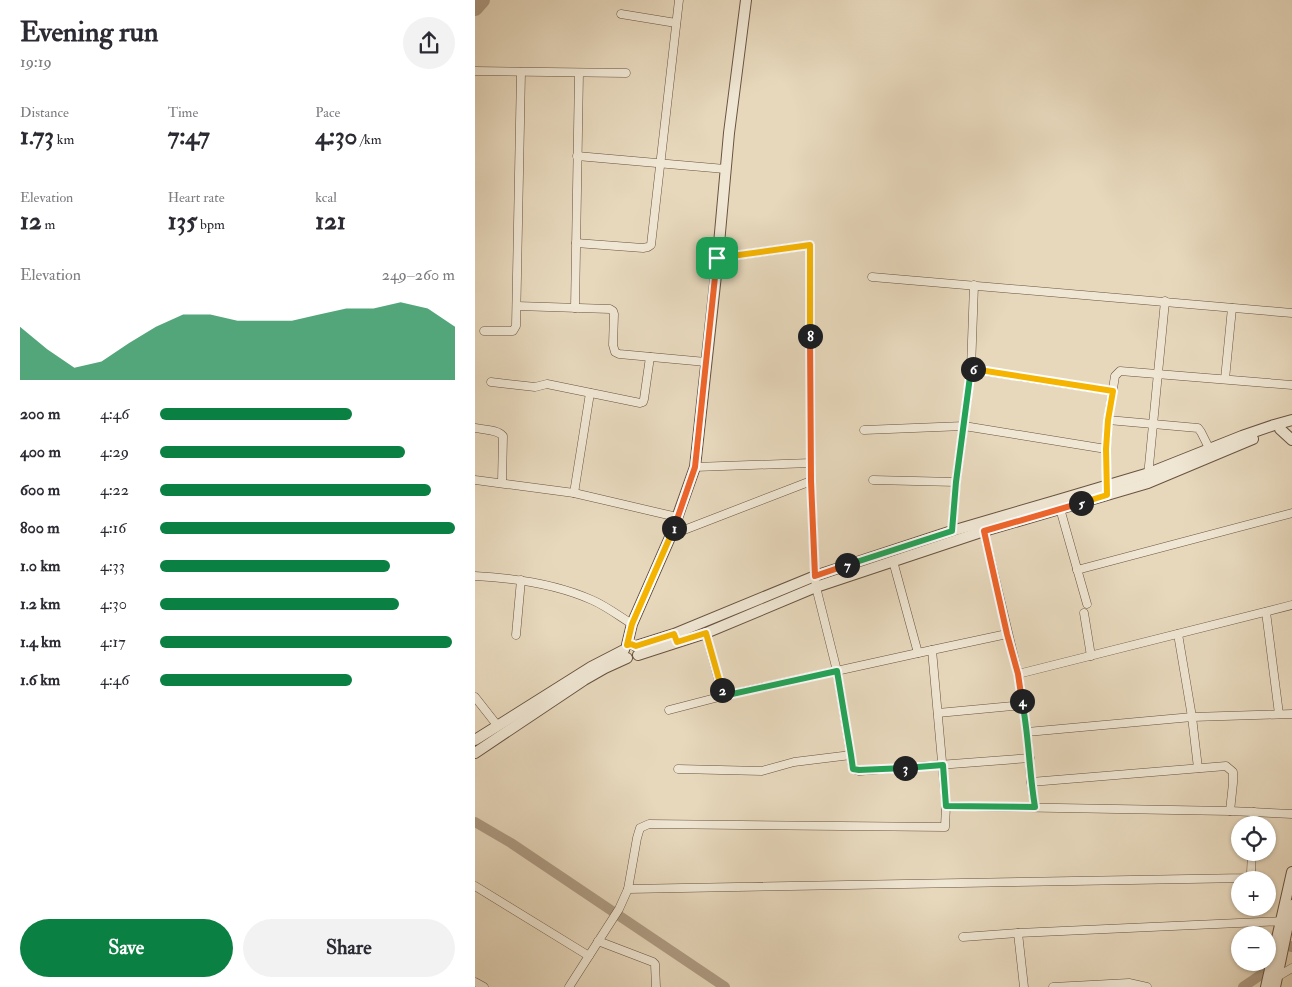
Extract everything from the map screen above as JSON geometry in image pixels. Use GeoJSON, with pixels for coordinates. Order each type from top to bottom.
{"type":"FeatureCollection","features":[{"type":"Feature","properties":{"kind":"street"},"geometry":{"type":"LineString","coordinates":[[576,242],[643,248],[651,245],[679,0]]}},
{"type":"Feature","properties":{"kind":"street"},"geometry":{"type":"LineString","coordinates":[[630,651],[632,624],[671,535],[695,467],[729,132],[746,0]]}},
{"type":"Feature","properties":{"kind":"street"},"geometry":{"type":"LineString","coordinates":[[621,14],[676,23]]}},
{"type":"Feature","properties":{"kind":"street"},"geometry":{"type":"LineString","coordinates":[[475,71],[625,73]]}},
{"type":"Feature","properties":{"kind":"street"},"geometry":{"type":"LineString","coordinates":[[484,331],[513,332],[516,326],[521,72]]}},
{"type":"Feature","properties":{"kind":"street"},"geometry":{"type":"LineString","coordinates":[[575,308],[579,73]]}},
{"type":"Feature","properties":{"kind":"street"},"geometry":{"type":"LineString","coordinates":[[577,156],[725,169]]}},
{"type":"Feature","properties":{"kind":"street"},"geometry":{"type":"LineString","coordinates":[[717,258],[810,245],[811,481],[816,582],[837,671],[853,769],[943,765],[1029,758]]}},
{"type":"Feature","properties":{"kind":"street"},"geometry":{"type":"LineString","coordinates":[[872,277],[1292,313]]}},
{"type":"Feature","properties":{"kind":"street"},"geometry":{"type":"LineString","coordinates":[[952,531],[956,482],[971,369],[974,285]]}},
{"type":"Feature","properties":{"kind":"street"},"geometry":{"type":"LineString","coordinates":[[1148,483],[1165,301]]}},
{"type":"Feature","properties":{"kind":"street"},"geometry":{"type":"LineString","coordinates":[[517,306],[610,309],[613,311],[615,318],[613,345],[615,352],[619,354],[706,362]]}},
{"type":"Feature","properties":{"kind":"street"},"geometry":{"type":"LineString","coordinates":[[1225,379],[1231,308]]}},
{"type":"Feature","properties":{"kind":"street"},"geometry":{"type":"LineString","coordinates":[[491,382],[535,387],[547,384],[637,403],[643,402],[650,357]]}},
{"type":"Feature","properties":{"kind":"street"},"geometry":{"type":"LineString","coordinates":[[971,369],[1113,391]]}},
{"type":"Feature","properties":{"kind":"street"},"geometry":{"type":"LineString","coordinates":[[1107,491],[1106,449],[1108,420],[1115,376],[1120,370],[1292,385]]}},
{"type":"Feature","properties":{"kind":"street"},"geometry":{"type":"LineString","coordinates":[[574,493],[590,393]]}},
{"type":"Feature","properties":{"kind":"street"},"geometry":{"type":"LineString","coordinates":[[1108,420],[1198,428],[1211,452]]}},
{"type":"Feature","properties":{"kind":"street"},"geometry":{"type":"LineString","coordinates":[[676,638],[706,633],[816,582],[893,561],[983,527],[1107,491],[1148,483],[1274,424],[1292,420]]}},
{"type":"Feature","properties":{"kind":"street"},"geometry":{"type":"LineString","coordinates":[[864,430],[964,426],[1106,449]]}},
{"type":"Feature","properties":{"kind":"street"},"geometry":{"type":"LineString","coordinates":[[1107,491],[1149,472],[1292,426]]}},
{"type":"Feature","properties":{"kind":"street"},"geometry":{"type":"LineString","coordinates":[[475,428],[496,431],[503,436],[502,482]]}},
{"type":"Feature","properties":{"kind":"street"},"geometry":{"type":"LineString","coordinates":[[1280,429],[1292,440]]}},
{"type":"Feature","properties":{"kind":"street"},"geometry":{"type":"LineString","coordinates":[[695,467],[811,463]]}},
{"type":"Feature","properties":{"kind":"street"},"geometry":{"type":"LineString","coordinates":[[475,480],[502,482],[574,493],[677,517]]}},
{"type":"Feature","properties":{"kind":"street"},"geometry":{"type":"LineString","coordinates":[[873,480],[956,482]]}},
{"type":"Feature","properties":{"kind":"street"},"geometry":{"type":"LineString","coordinates":[[671,535],[811,481]]}},
{"type":"Feature","properties":{"kind":"street"},"geometry":{"type":"LineString","coordinates":[[1059,505],[1087,604]]}},
{"type":"Feature","properties":{"kind":"street"},"geometry":{"type":"LineString","coordinates":[[1077,570],[1292,513]]}},
{"type":"Feature","properties":{"kind":"street"},"geometry":{"type":"LineString","coordinates":[[475,740],[497,725],[630,651],[676,638],[816,582],[952,531],[983,527]]}},
{"type":"Feature","properties":{"kind":"street"},"geometry":{"type":"LineString","coordinates":[[983,527],[1018,674],[1027,732],[1035,807]]}},
{"type":"Feature","properties":{"kind":"street"},"geometry":{"type":"LineString","coordinates":[[893,561],[918,653]]}},
{"type":"Feature","properties":{"kind":"street"},"geometry":{"type":"LineString","coordinates":[[475,576],[521,580],[560,588],[603,605],[632,624]]}},
{"type":"Feature","properties":{"kind":"street"},"geometry":{"type":"LineString","coordinates":[[517,635],[521,580]]}},
{"type":"Feature","properties":{"kind":"street"},"geometry":{"type":"LineString","coordinates":[[1018,674],[1292,605]]}},
{"type":"Feature","properties":{"kind":"street"},"geometry":{"type":"LineString","coordinates":[[1266,612],[1279,714]]}},
{"type":"Feature","properties":{"kind":"street"},"geometry":{"type":"LineString","coordinates":[[1084,613],[1091,656]]}},
{"type":"Feature","properties":{"kind":"street"},"geometry":{"type":"LineString","coordinates":[[706,633],[723,696]]}},
{"type":"Feature","properties":{"kind":"street"},"geometry":{"type":"LineString","coordinates":[[669,710],[723,696],[1007,634]]}},
{"type":"Feature","properties":{"kind":"street"},"geometry":{"type":"LineString","coordinates":[[1178,634],[1193,718],[1198,768]]}},
{"type":"Feature","properties":{"kind":"street"},"geometry":{"type":"LineString","coordinates":[[581,987],[570,985],[619,909],[628,889],[640,828],[649,824],[945,827],[946,806],[943,765],[932,650]]}},
{"type":"Feature","properties":{"kind":"street"},"geometry":{"type":"LineString","coordinates":[[475,753],[582,677]]}},
{"type":"Feature","properties":{"kind":"street"},"geometry":{"type":"LineString","coordinates":[[475,697],[497,725]]}},
{"type":"Feature","properties":{"kind":"street"},"geometry":{"type":"LineString","coordinates":[[938,713],[1023,705]]}},
{"type":"Feature","properties":{"kind":"street"},"geometry":{"type":"LineString","coordinates":[[1027,732],[1193,718],[1292,714]]}},
{"type":"Feature","properties":{"kind":"street"},"geometry":{"type":"LineString","coordinates":[[678,769],[762,771],[794,762],[851,755]]}},
{"type":"Feature","properties":{"kind":"street"},"geometry":{"type":"LineString","coordinates":[[1031,782],[1226,766],[1233,772],[1230,811]]}},
{"type":"Feature","properties":{"kind":"street"},"geometry":{"type":"LineString","coordinates":[[946,806],[1230,811],[1292,814]]}},
{"type":"Feature","properties":{"kind":"street"},"geometry":{"type":"LineString","coordinates":[[628,889],[1246,878],[1251,873],[1252,861]]}},
{"type":"Feature","properties":{"kind":"street"},"geometry":{"type":"LineString","coordinates":[[1273,980],[1285,921],[1292,872]]}},
{"type":"Feature","properties":{"kind":"street"},"geometry":{"type":"LineString","coordinates":[[475,886],[589,956]]}},
{"type":"Feature","properties":{"kind":"street"},"geometry":{"type":"LineString","coordinates":[[1285,921],[1292,905]]}},
{"type":"Feature","properties":{"kind":"street"},"geometry":{"type":"LineString","coordinates":[[963,937],[1285,921]]}},
{"type":"Feature","properties":{"kind":"street"},"geometry":{"type":"LineString","coordinates":[[1018,933],[1024,987]]}},
{"type":"Feature","properties":{"kind":"street"},"geometry":{"type":"LineString","coordinates":[[599,941],[653,962],[655,964],[656,987]]}},
{"type":"Feature","properties":{"kind":"street"},"geometry":{"type":"LineString","coordinates":[[1266,987],[1273,980],[1292,968]]}},
{"type":"Feature","properties":{"kind":"street"},"geometry":{"type":"LineString","coordinates":[[475,982],[484,987]]}},
{"type":"Feature","properties":{"kind":"street"},"geometry":{"type":"LineString","coordinates":[[1053,987],[1129,984],[1147,987]]}},
{"type":"Feature","properties":{"kind":"waterway"},"geometry":{"type":"LineString","coordinates":[[475,8],[482,0]]}},
{"type":"Feature","properties":{"kind":"waterway"},"geometry":{"type":"LineString","coordinates":[[475,822],[511,843],[725,987]]}},
{"type":"Feature","properties":{"kind":"waterway"},"geometry":{"type":"LineString","coordinates":[[1243,987],[1265,972]]}},
{"type":"Feature","properties":{"kind":"route"},"geometry":{"type":"LineString","coordinates":[[810,245],[811,481],[815,576],[952,531],[956,482],[971,369],[1113,391],[1106,449],[1107,495],[984,531],[1018,674],[1027,732],[1035,807],[946,806],[943,765],[853,769],[837,671],[723,696],[706,633],[677,642],[674,634],[636,646],[634,644],[627,645],[632,624],[671,535],[695,467],[717,258],[810,245]]}}]}
